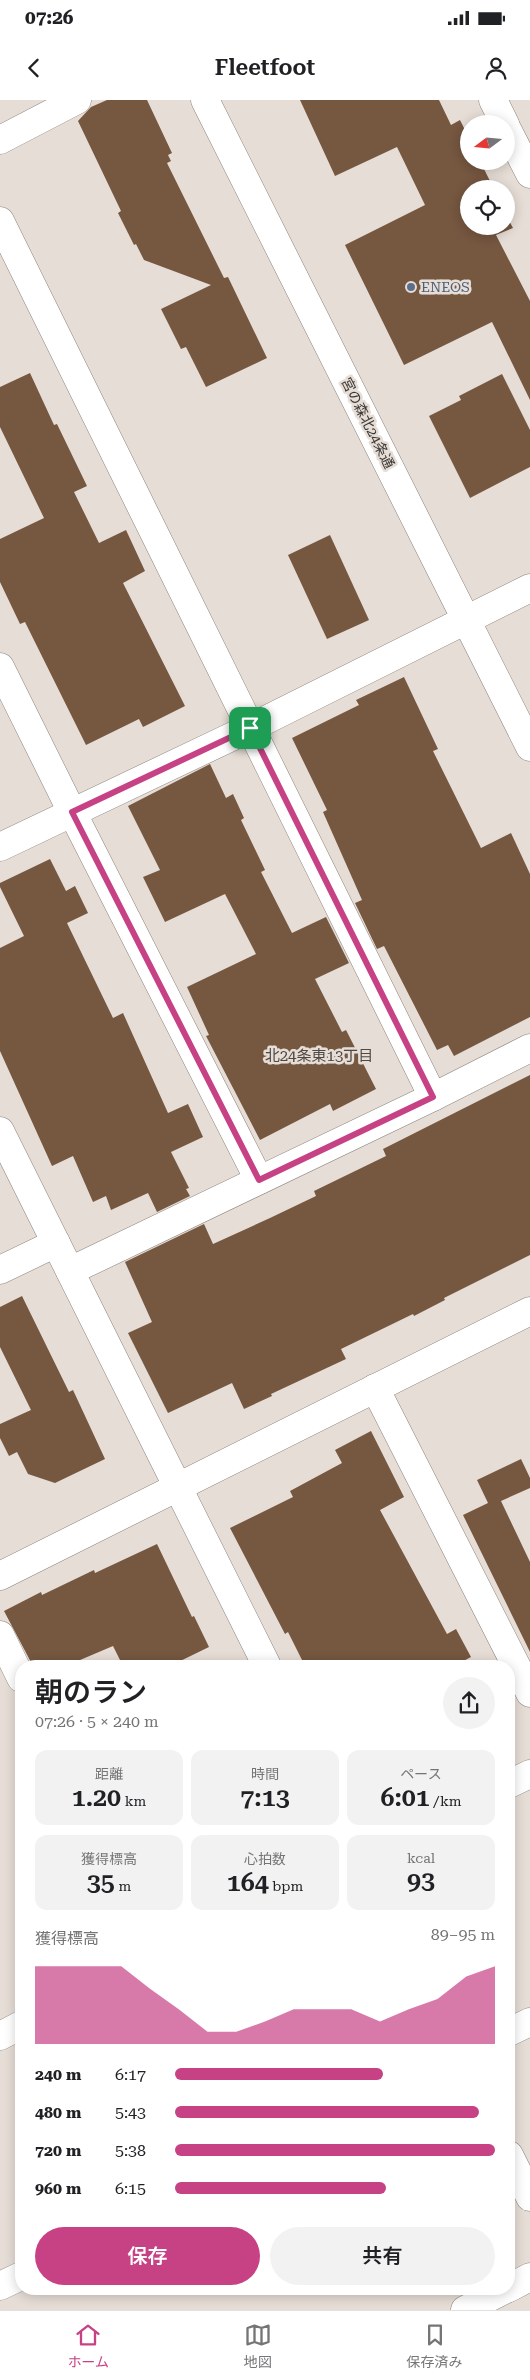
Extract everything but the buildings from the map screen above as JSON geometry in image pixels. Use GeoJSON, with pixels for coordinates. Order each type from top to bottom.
{"type":"FeatureCollection","features":[{"type":"Feature","properties":{"kind":"street"},"geometry":{"type":"LineString","coordinates":[[0,140],[77,100]]}},
{"type":"Feature","properties":{"kind":"street","name":"宮の森北24条通"},"geometry":{"type":"LineString","coordinates":[[205,100],[530,747]]}},
{"type":"Feature","properties":{"kind":"street"},"geometry":{"type":"LineString","coordinates":[[493,100],[501,115]]}},
{"type":"Feature","properties":{"kind":"street"},"geometry":{"type":"LineString","coordinates":[[515,143],[530,174]]}},
{"type":"Feature","properties":{"kind":"street"},"geometry":{"type":"LineString","coordinates":[[0,221],[433,1097]]}},
{"type":"Feature","properties":{"kind":"street"},"geometry":{"type":"LineString","coordinates":[[0,847],[250,728],[530,588]]}},
{"type":"Feature","properties":{"kind":"street"},"geometry":{"type":"LineString","coordinates":[[0,667],[259,1180]]}},
{"type":"Feature","properties":{"kind":"street"},"geometry":{"type":"LineString","coordinates":[[70,1271],[433,1097],[530,1048]]}},
{"type":"Feature","properties":{"kind":"street"},"geometry":{"type":"LineString","coordinates":[[0,1131],[264,1660]]}},
{"type":"Feature","properties":{"kind":"street"},"geometry":{"type":"LineString","coordinates":[[0,1270],[56,1243]]}},
{"type":"Feature","properties":{"kind":"street"},"geometry":{"type":"LineString","coordinates":[[0,1576],[530,1311]]}},
{"type":"Feature","properties":{"kind":"street"},"geometry":{"type":"LineString","coordinates":[[375,1388],[513,1660]]}},
{"type":"Feature","properties":{"kind":"street"},"geometry":{"type":"LineString","coordinates":[[0,1634],[15,1665]]}},
{"type":"Feature","properties":{"kind":"street"},"geometry":{"type":"LineString","coordinates":[[515,1664],[530,1694]]}},
{"type":"Feature","properties":{"kind":"street"},"geometry":{"type":"LineString","coordinates":[[515,1781],[530,1774]]}},
{"type":"Feature","properties":{"kind":"street"},"geometry":{"type":"LineString","coordinates":[[515,2029],[530,2022]]}},
{"type":"Feature","properties":{"kind":"street"},"geometry":{"type":"LineString","coordinates":[[0,2036],[15,2028]]}},
{"type":"Feature","properties":{"kind":"street"},"geometry":{"type":"LineString","coordinates":[[515,2167],[530,2197]]}},
{"type":"Feature","properties":{"kind":"street"},"geometry":{"type":"LineString","coordinates":[[515,2284],[530,2277]]}},
{"type":"Feature","properties":{"kind":"street"},"geometry":{"type":"LineString","coordinates":[[0,2286],[15,2279]]}},
{"type":"Feature","properties":{"kind":"street"},"geometry":{"type":"LineString","coordinates":[[465,2310],[494,2295]]}},
{"type":"Feature","properties":{"kind":"place","name":"ENEOS"},"geometry":{"type":"Point","coordinates":[411,287]}},
{"type":"Feature","properties":{"kind":"district","name":"北24条東13丁目"},"geometry":{"type":"Point","coordinates":[319,1056]}},
{"type":"Feature","properties":{"kind":"route"},"geometry":{"type":"LineString","coordinates":[[250,728],[433,1097],[259,1180],[72,812],[250,728]]}}]}
